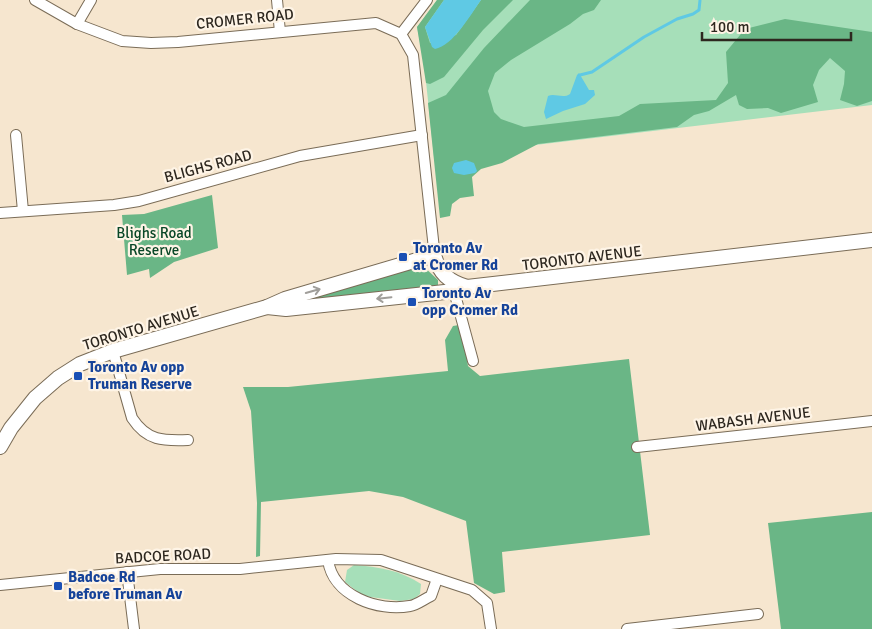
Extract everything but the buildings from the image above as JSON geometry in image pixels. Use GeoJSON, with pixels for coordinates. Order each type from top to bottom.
{"type":"FeatureCollection","features":[{"type":"Feature","properties":{"kind":"street","name":"CROMER ROAD"},"geometry":{"type":"LineString","coordinates":[[35,0],[77,24],[122,41],[178,42],[376,23],[402,34]]}},
{"type":"Feature","properties":{"kind":"street"},"geometry":{"type":"LineString","coordinates":[[77,24],[92,0]]}},
{"type":"Feature","properties":{"kind":"street"},"geometry":{"type":"LineString","coordinates":[[277,0],[280,32]]}},
{"type":"Feature","properties":{"kind":"street"},"geometry":{"type":"LineString","coordinates":[[427,0],[402,34],[413,55],[419,95],[434,255],[439,268],[450,281],[461,289],[472,361]]}},
{"type":"Feature","properties":{"kind":"street"},"geometry":{"type":"LineString","coordinates":[[16,136],[23,212]]}},
{"type":"Feature","properties":{"kind":"street","name":"BLIGHS ROAD"},"geometry":{"type":"LineString","coordinates":[[0,214],[139,201],[300,156],[422,136]]}},
{"type":"Feature","properties":{"kind":"street","name":"TORONTO AVENUE"},"geometry":{"type":"LineString","coordinates":[[267,307],[286,309],[872,240]]}},
{"type":"Feature","properties":{"kind":"street","name":"TORONTO AVENUE"},"geometry":{"type":"LineString","coordinates":[[0,447],[16,420],[45,388],[74,367],[97,356],[267,307],[285,299],[434,255]]}},
{"type":"Feature","properties":{"kind":"street"},"geometry":{"type":"LineString","coordinates":[[113,351],[132,418],[138,426],[150,436],[167,441],[188,440]]}},
{"type":"Feature","properties":{"kind":"street","name":"WABASH AVENUE"},"geometry":{"type":"LineString","coordinates":[[637,448],[872,421]]}},
{"type":"Feature","properties":{"kind":"street"},"geometry":{"type":"LineString","coordinates":[[328,560],[329,568],[337,580],[353,597],[379,606],[411,606],[430,596],[437,579]]}},
{"type":"Feature","properties":{"kind":"street","name":"BADCOE ROAD"},"geometry":{"type":"LineString","coordinates":[[0,585],[127,572],[190,568],[240,568],[328,560],[381,560],[472,590],[487,603],[491,629]]}},
{"type":"Feature","properties":{"kind":"street"},"geometry":{"type":"LineString","coordinates":[[127,572],[134,629]]}},
{"type":"Feature","properties":{"kind":"street"},"geometry":{"type":"LineString","coordinates":[[627,629],[758,614]]}},
{"type":"Feature","properties":{"kind":"green space"},"geometry":{"type":"Polygon","coordinates":[[[437,0],[872,0],[872,105],[434,157],[424,63],[417,27],[437,0]]]}},
{"type":"Feature","properties":{"kind":"green space"},"geometry":{"type":"Polygon","coordinates":[[[437,0],[444,0],[425,27],[430,43],[456,35],[481,0],[513,0],[483,30],[444,77],[430,84],[426,83],[417,27],[437,0]]]}},
{"type":"Feature","properties":{"kind":"green space"},"geometry":{"type":"Polygon","coordinates":[[[530,0],[601,0],[594,10],[583,14],[511,60],[495,73],[488,91],[494,112],[501,119],[524,127],[619,116],[640,104],[716,100],[728,83],[726,52],[745,29],[785,19],[872,32],[872,101],[857,106],[840,100],[845,71],[830,58],[819,70],[813,85],[818,102],[781,113],[768,108],[747,109],[739,105],[736,95],[709,111],[694,115],[677,127],[538,144],[502,163],[481,169],[472,177],[474,196],[460,198],[452,204],[450,216],[440,218],[428,103],[446,95],[484,48],[530,0]]]}},
{"type":"Feature","properties":{"kind":"green space","name":"Blighs Road Reserve"},"geometry":{"type":"Polygon","coordinates":[[[212,195],[218,248],[174,262],[150,278],[149,269],[127,275],[122,215],[144,214],[212,195]]]}},
{"type":"Feature","properties":{"kind":"green space"},"geometry":{"type":"Polygon","coordinates":[[[422,265],[438,280],[438,287],[282,303],[422,265]]]}},
{"type":"Feature","properties":{"kind":"green space"},"geometry":{"type":"Polygon","coordinates":[[[459,325],[468,366],[480,376],[629,359],[650,535],[502,552],[505,592],[494,594],[474,583],[466,521],[403,497],[369,491],[261,502],[260,556],[256,557],[257,503],[251,411],[243,387],[288,387],[448,371],[445,340],[453,326],[459,325]]]}},
{"type":"Feature","properties":{"kind":"green space"},"geometry":{"type":"Polygon","coordinates":[[[872,512],[872,629],[781,629],[768,523],[872,512]]]}},
{"type":"Feature","properties":{"kind":"green space"},"geometry":{"type":"Polygon","coordinates":[[[354,565],[380,568],[405,575],[421,584],[420,594],[414,599],[400,601],[363,596],[345,582],[347,570],[354,565]]]}},
{"type":"Feature","properties":{"kind":"water"},"geometry":{"type":"Polygon","coordinates":[[[444,0],[481,0],[455,36],[442,47],[435,49],[432,47],[425,27],[444,0]]]}},
{"type":"Feature","properties":{"kind":"water"},"geometry":{"type":"Polygon","coordinates":[[[579,73],[589,90],[594,90],[595,95],[585,104],[546,119],[544,112],[548,96],[565,96],[570,94],[579,73]]]}},
{"type":"Feature","properties":{"kind":"water"},"geometry":{"type":"Polygon","coordinates":[[[466,160],[474,163],[477,171],[464,175],[454,173],[452,168],[454,163],[466,160]]]}},
{"type":"Feature","properties":{"kind":"waterway"},"geometry":{"type":"LineString","coordinates":[[580,75],[592,72],[644,37],[677,19],[693,14],[699,10],[700,0]]}},
{"type":"Feature","properties":{"kind":"place","name":"Toronto Av at Cromer Rd"},"geometry":{"type":"Point","coordinates":[403,257]}},
{"type":"Feature","properties":{"kind":"place","name":"Toronto Av opp Cromer Rd"},"geometry":{"type":"Point","coordinates":[412,302]}},
{"type":"Feature","properties":{"kind":"place","name":"Toronto Av opp Truman Reserve"},"geometry":{"type":"Point","coordinates":[78,376]}},
{"type":"Feature","properties":{"kind":"place","name":"Badcoe Rd before Truman Av"},"geometry":{"type":"Point","coordinates":[58,586]}}]}
